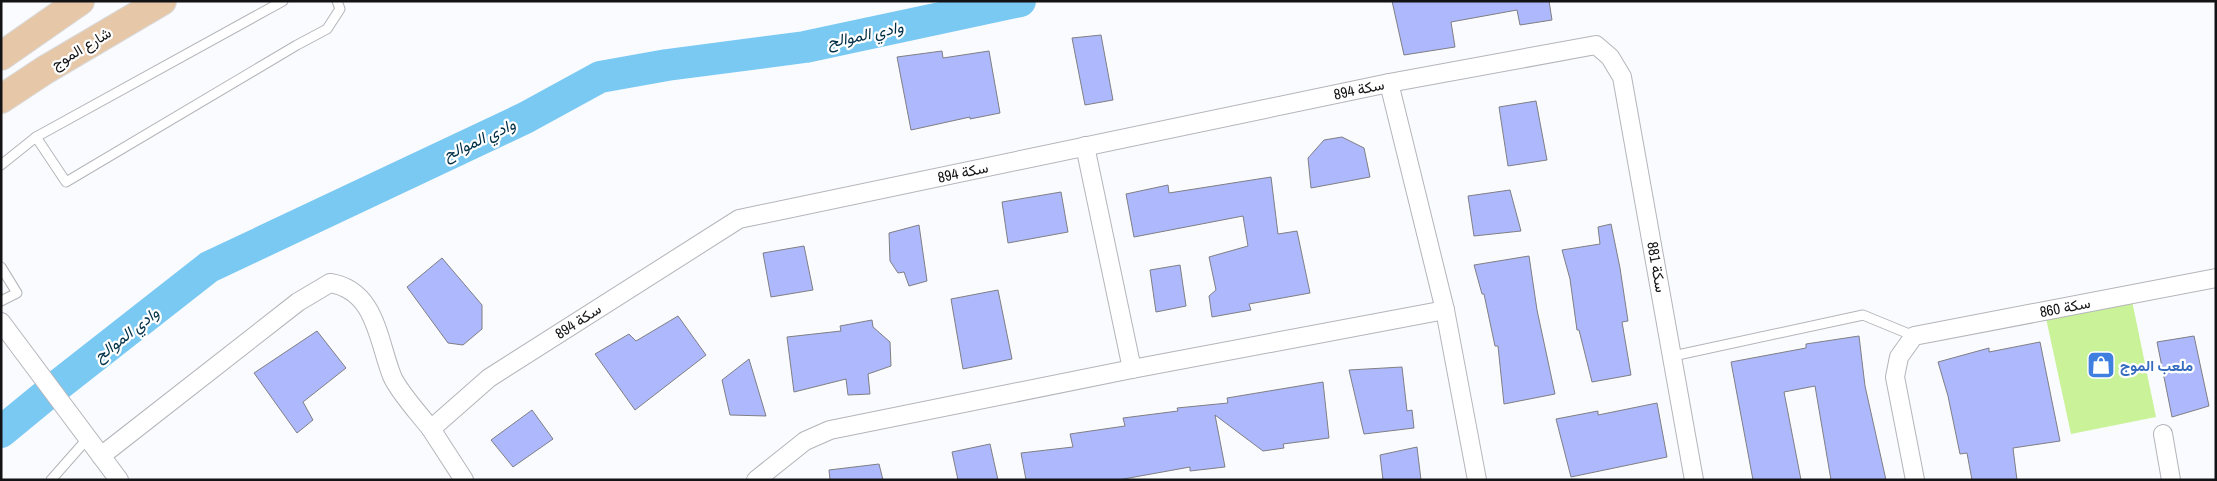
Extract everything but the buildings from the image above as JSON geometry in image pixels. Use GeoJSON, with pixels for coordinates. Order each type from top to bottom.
{"type":"FeatureCollection","features":[{"type":"Feature","properties":{"kind":"main road"},"geometry":{"type":"LineString","coordinates":[[1,56],[80,1]]}},
{"type":"Feature","properties":{"kind":"main road","name":"شارع الموج"},"geometry":{"type":"LineString","coordinates":[[1,98],[162,1]]}},
{"type":"Feature","properties":{"kind":"street","name":"سكة 894"},"geometry":{"type":"LineString","coordinates":[[430,429],[489,378],[739,219],[1389,83],[1596,46],[1610,57]]}},
{"type":"Feature","properties":{"kind":"street","name":"سكة 881"},"geometry":{"type":"LineString","coordinates":[[1610,57],[1622,77],[1694,480]]}},
{"type":"Feature","properties":{"kind":"street"},"geometry":{"type":"LineString","coordinates":[[1,108],[45,70]]}},
{"type":"Feature","properties":{"kind":"street"},"geometry":{"type":"LineString","coordinates":[[1389,83],[1445,310],[1477,480]]}},
{"type":"Feature","properties":{"kind":"street"},"geometry":{"type":"LineString","coordinates":[[1085,146],[1132,369]]}},
{"type":"Feature","properties":{"kind":"street","name":"سكة 860"},"geometry":{"type":"LineString","coordinates":[[1914,336],[2216,278]]}},
{"type":"Feature","properties":{"kind":"street"},"geometry":{"type":"LineString","coordinates":[[101,456],[298,302],[330,283],[344,285],[368,307],[382,341],[393,378],[464,480]]}},
{"type":"Feature","properties":{"kind":"street"},"geometry":{"type":"LineString","coordinates":[[756,480],[805,441],[830,430],[1132,369],[1445,310]]}},
{"type":"Feature","properties":{"kind":"street"},"geometry":{"type":"LineString","coordinates":[[1,322],[119,480]]}},
{"type":"Feature","properties":{"kind":"street"},"geometry":{"type":"LineString","coordinates":[[1914,336],[1899,357],[1895,377],[1914,480]]}},
{"type":"Feature","properties":{"kind":"street"},"geometry":{"type":"LineString","coordinates":[[2163,434],[2171,480]]}},
{"type":"Feature","properties":{"kind":"lane"},"geometry":{"type":"LineString","coordinates":[[1,165],[36,137],[283,1]]}},
{"type":"Feature","properties":{"kind":"lane"},"geometry":{"type":"LineString","coordinates":[[36,137],[66,182],[297,45],[327,30],[340,9],[337,1]]}},
{"type":"Feature","properties":{"kind":"lane"},"geometry":{"type":"LineString","coordinates":[[1,267],[16,293],[1,301]]}},
{"type":"Feature","properties":{"kind":"lane"},"geometry":{"type":"LineString","coordinates":[[1673,356],[1864,315],[1914,336]]}},
{"type":"Feature","properties":{"kind":"lane"},"geometry":{"type":"LineString","coordinates":[[52,480],[88,438]]}},
{"type":"Feature","properties":{"kind":"green space"},"geometry":{"type":"Polygon","coordinates":[[[2130,291],[2156,417],[2071,434],[2044,309],[2130,291]]]}},
{"type":"Feature","properties":{"kind":"waterway","name":"وادي الموالح"},"geometry":{"type":"LineString","coordinates":[[1,432],[209,267],[525,118],[600,77],[667,65],[805,47],[1020,1]]}},
{"type":"Feature","properties":{"kind":"place","name":"ملعب الموج"},"geometry":{"type":"Point","coordinates":[2101,365]}}]}
